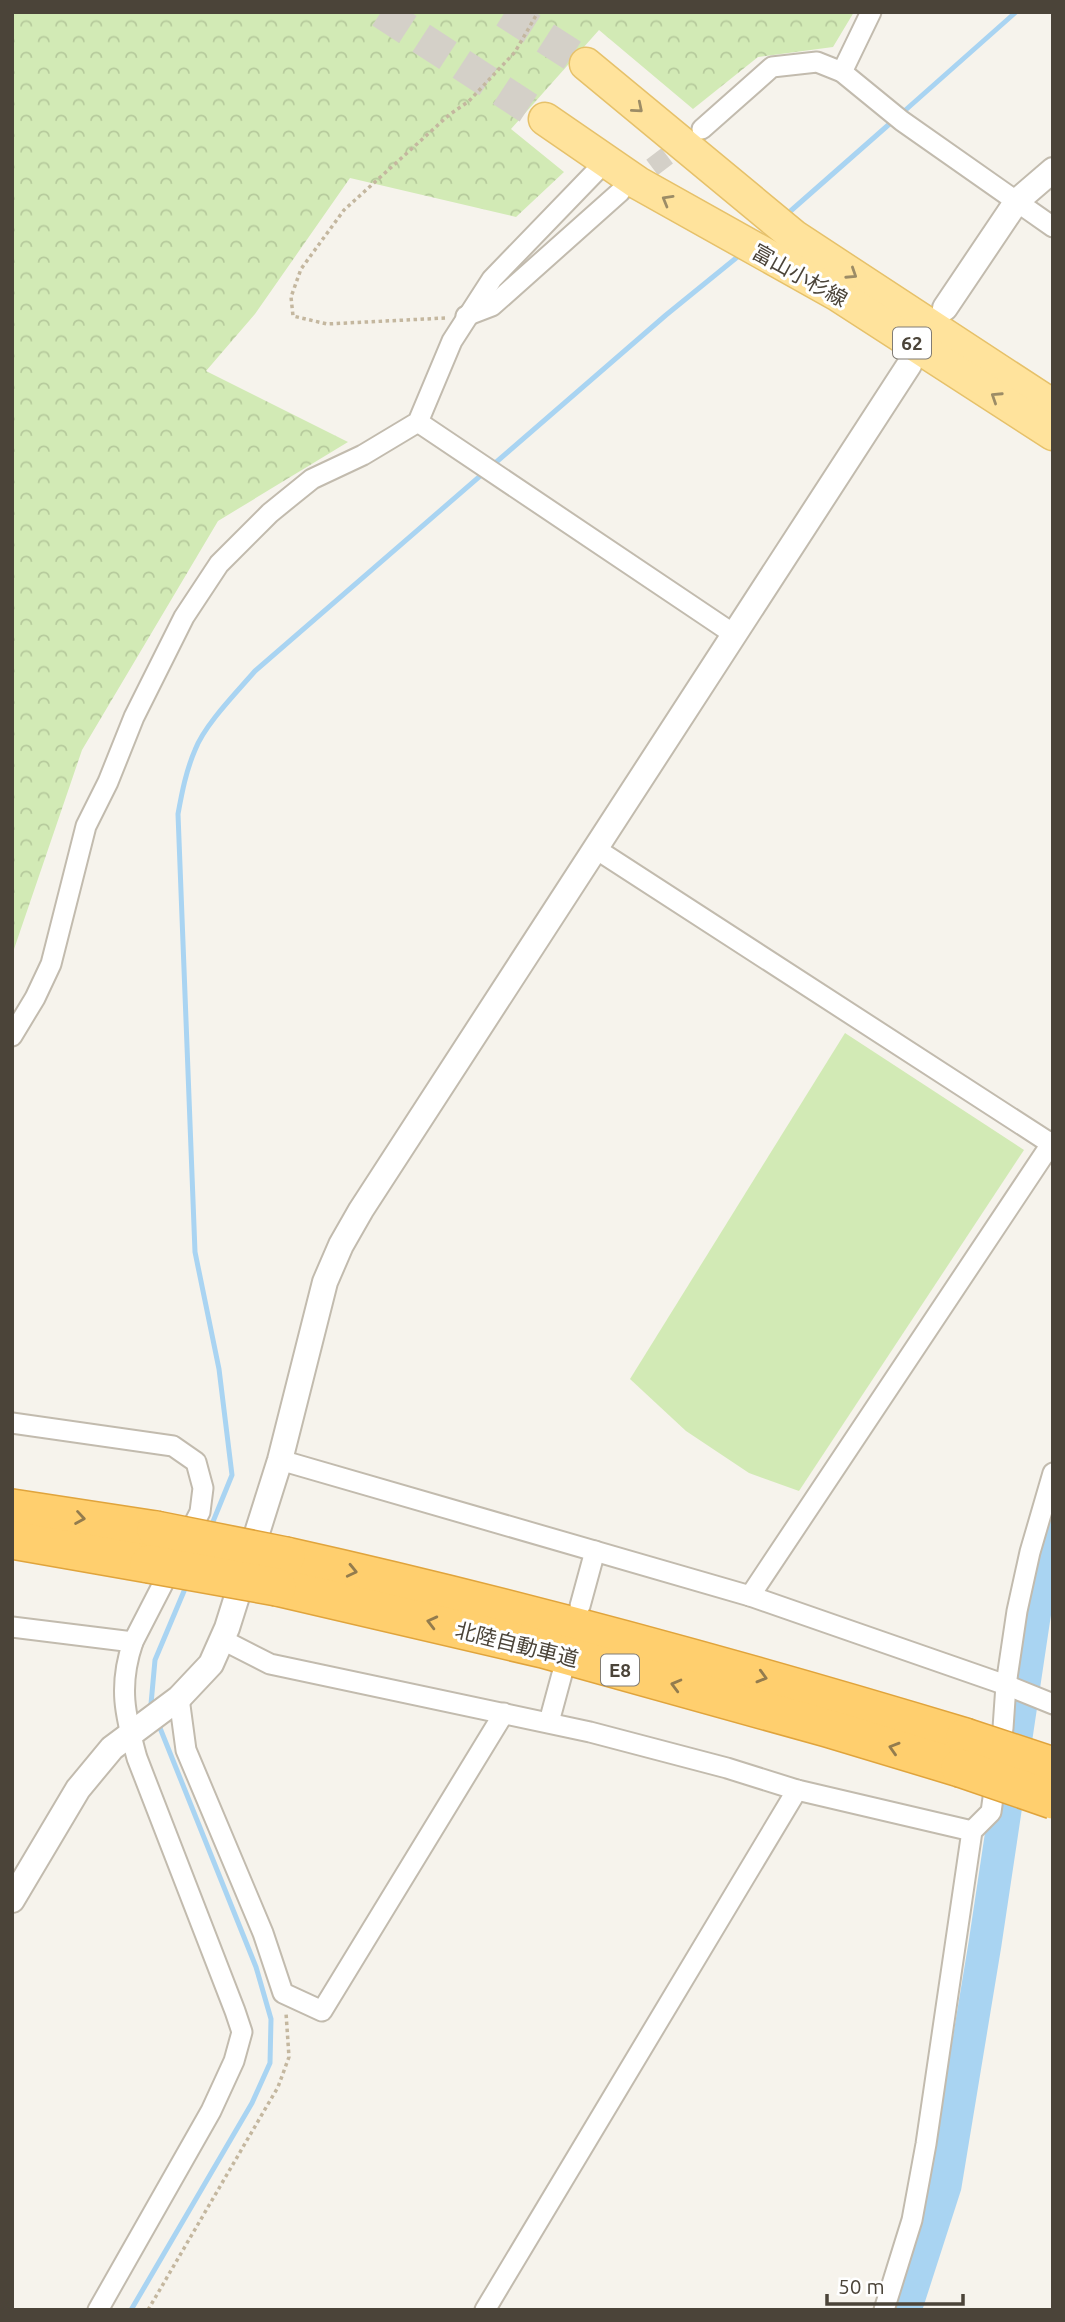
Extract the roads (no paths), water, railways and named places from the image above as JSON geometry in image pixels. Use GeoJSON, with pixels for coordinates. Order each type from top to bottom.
{"type":"FeatureCollection","features":[{"type":"Feature","properties":{"kind":"highway","name":"北陸自動車道"},"geometry":{"type":"LineString","coordinates":[[12,1508],[152,1547],[550,1618],[702,1660],[962,1753],[1053,1800]]}},
{"type":"Feature","properties":{"kind":"highway","name":"北陸自動車道"},"geometry":{"type":"LineString","coordinates":[[12,1540],[152,1547]]}},
{"type":"Feature","properties":{"kind":"highway","name":"北陸自動車道"},"geometry":{"type":"LineString","coordinates":[[962,1753],[1053,1766]]}},
{"type":"Feature","properties":{"kind":"main road","name":"富山小杉線"},"geometry":{"type":"LineString","coordinates":[[586,64],[795,237],[1053,406]]}},
{"type":"Feature","properties":{"kind":"main road","name":"富山小杉線"},"geometry":{"type":"LineString","coordinates":[[545,119],[638,183],[838,295],[1053,434]]}},
{"type":"Feature","properties":{"kind":"street"},"geometry":{"type":"LineString","coordinates":[[842,72],[871,12]]}},
{"type":"Feature","properties":{"kind":"street"},"geometry":{"type":"LineString","coordinates":[[702,129],[772,68],[810,61],[842,72],[902,121],[1053,227]]}},
{"type":"Feature","properties":{"kind":"street"},"geometry":{"type":"LineString","coordinates":[[12,1035],[51,964],[86,826],[184,617],[219,564],[271,513],[312,479],[363,455],[418,422],[452,341],[492,279],[606,161]]}},
{"type":"Feature","properties":{"kind":"street"},"geometry":{"type":"LineString","coordinates":[[945,308],[1017,201],[1053,170]]}},
{"type":"Feature","properties":{"kind":"street"},"geometry":{"type":"LineString","coordinates":[[466,317],[492,306],[620,192]]}},
{"type":"Feature","properties":{"kind":"street"},"geometry":{"type":"LineString","coordinates":[[12,1900],[78,1789],[112,1748],[179,1699],[211,1664],[280,1460],[325,1282],[341,1245],[909,365]]}},
{"type":"Feature","properties":{"kind":"street"},"geometry":{"type":"LineString","coordinates":[[418,422],[735,635]]}},
{"type":"Feature","properties":{"kind":"street"},"geometry":{"type":"LineString","coordinates":[[596,849],[1052,1143],[750,1596]]}},
{"type":"Feature","properties":{"kind":"street"},"geometry":{"type":"LineString","coordinates":[[12,1423],[173,1446],[196,1462],[203,1488],[200,1512],[133,1642],[127,1661],[124,1702],[137,1730],[242,2032],[234,2062],[211,2111],[98,2310]]}},
{"type":"Feature","properties":{"kind":"street"},"geometry":{"type":"LineString","coordinates":[[280,1460],[750,1596],[1047,1702]]}},
{"type":"Feature","properties":{"kind":"street"},"geometry":{"type":"LineString","coordinates":[[884,2310],[912,2220],[926,2144],[972,1831],[992,1812],[1017,1611],[1030,1552],[1053,1473]]}},
{"type":"Feature","properties":{"kind":"street"},"geometry":{"type":"LineString","coordinates":[[580,1606],[595,1551]]}},
{"type":"Feature","properties":{"kind":"street"},"geometry":{"type":"LineString","coordinates":[[12,1626],[133,1642]]}},
{"type":"Feature","properties":{"kind":"street"},"geometry":{"type":"LineString","coordinates":[[221,1639],[270,1664],[549,1723],[727,1768],[797,1790],[972,1831]]}},
{"type":"Feature","properties":{"kind":"street"},"geometry":{"type":"LineString","coordinates":[[549,1723],[562,1674]]}},
{"type":"Feature","properties":{"kind":"street"},"geometry":{"type":"LineString","coordinates":[[179,1699],[186,1750],[263,1933],[283,1993],[323,2011],[504,1713]]}},
{"type":"Feature","properties":{"kind":"street"},"geometry":{"type":"LineString","coordinates":[[485,2310],[797,1790]]}},
{"type":"Feature","properties":{"kind":"waterway"},"geometry":{"type":"LineString","coordinates":[[901,114],[1016,12]]}},
{"type":"Feature","properties":{"kind":"waterway"},"geometry":{"type":"LineString","coordinates":[[786,215],[894,120]]}},
{"type":"Feature","properties":{"kind":"waterway"},"geometry":{"type":"LineString","coordinates":[[210,1529],[232,1475],[219,1369],[195,1252],[178,814],[195,750],[214,719],[255,671],[666,315],[741,254]]}},
{"type":"Feature","properties":{"kind":"waterway"},"geometry":{"type":"LineString","coordinates":[[905,2310],[945,2186],[985,1944],[1043,1557],[1053,1514]]}},
{"type":"Feature","properties":{"kind":"waterway"},"geometry":{"type":"LineString","coordinates":[[153,1710],[151,1704],[155,1660],[187,1584]]}},
{"type":"Feature","properties":{"kind":"waterway"},"geometry":{"type":"LineString","coordinates":[[131,2310],[252,2103],[270,2063],[271,2019],[256,1967],[158,1723]]}},
{"type":"Feature","properties":{"kind":"tunnel"},"geometry":{"type":"LineString","coordinates":[[381,12],[545,119]]}},
{"type":"Feature","properties":{"kind":"tunnel"},"geometry":{"type":"LineString","coordinates":[[505,12],[586,64]]}},
{"type":"Feature","properties":{"kind":"tunnel"},"geometry":{"type":"LineString","coordinates":[[629,185],[688,140]]}}]}
